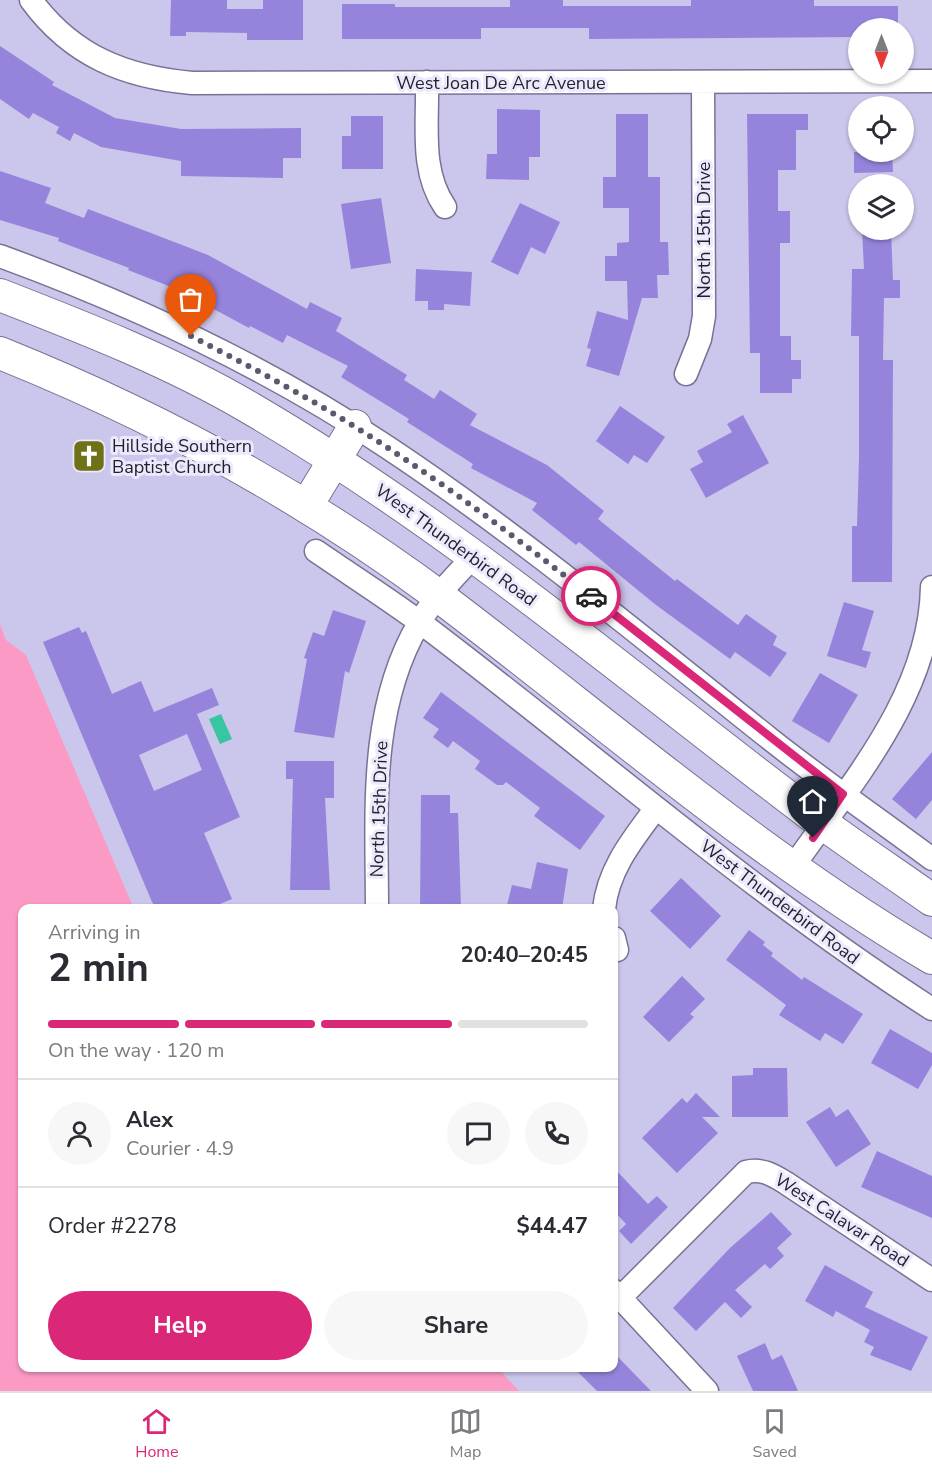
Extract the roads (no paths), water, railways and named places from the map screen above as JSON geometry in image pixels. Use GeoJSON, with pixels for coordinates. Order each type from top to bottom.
{"type":"FeatureCollection","features":[{"type":"Feature","properties":{"kind":"main road","name":"West Thunderbird Road"},"geometry":{"type":"LineString","coordinates":[[0,296],[72,323],[164,364],[249,407],[334,459],[474,556],[823,823],[932,900]]}},
{"type":"Feature","properties":{"kind":"main road","name":"West Thunderbird Road"},"geometry":{"type":"LineString","coordinates":[[0,353],[51,374],[230,460],[307,506],[438,596],[793,867],[932,958]]}},
{"type":"Feature","properties":{"kind":"main road"},"geometry":{"type":"LineString","coordinates":[[307,506],[355,426]]}},
{"type":"Feature","properties":{"kind":"street","name":"West Joan De Arc Avenue"},"geometry":{"type":"LineString","coordinates":[[31,0],[78,47],[134,75],[165,80],[276,84],[427,82],[703,84],[932,81]]}},
{"type":"Feature","properties":{"kind":"street"},"geometry":{"type":"LineString","coordinates":[[427,82],[428,171],[434,191],[445,207]]}},
{"type":"Feature","properties":{"kind":"street","name":"North 15th Drive"},"geometry":{"type":"LineString","coordinates":[[686,374],[700,339],[704,316],[703,84]]}},
{"type":"Feature","properties":{"kind":"street"},"geometry":{"type":"LineString","coordinates":[[0,256],[98,293],[158,320],[355,426],[490,518],[843,794],[932,859]]}},
{"type":"Feature","properties":{"kind":"street","name":"West Thunderbird Road"},"geometry":{"type":"LineString","coordinates":[[316,551],[420,622],[775,901],[869,969],[932,1009]]}},
{"type":"Feature","properties":{"kind":"street","name":"North 15th Drive"},"geometry":{"type":"LineString","coordinates":[[376,904],[378,762],[381,734],[390,696],[408,643],[420,622],[438,596],[474,556]]}},
{"type":"Feature","properties":{"kind":"street"},"geometry":{"type":"LineString","coordinates":[[793,867],[885,734],[914,675],[928,620],[932,587]]}},
{"type":"Feature","properties":{"kind":"street"},"geometry":{"type":"LineString","coordinates":[[605,904],[609,879],[623,854],[656,808]]}},
{"type":"Feature","properties":{"kind":"street","name":"West Calavar Road"},"geometry":{"type":"LineString","coordinates":[[618,1294],[746,1173],[756,1169],[771,1173],[932,1280]]}},
{"type":"Feature","properties":{"kind":"street"},"geometry":{"type":"LineString","coordinates":[[618,1296],[707,1391]]}},
{"type":"Feature","properties":{"kind":"place","name":"Hillside Southern Baptist Church"},"geometry":{"type":"Point","coordinates":[89,456]}}]}
